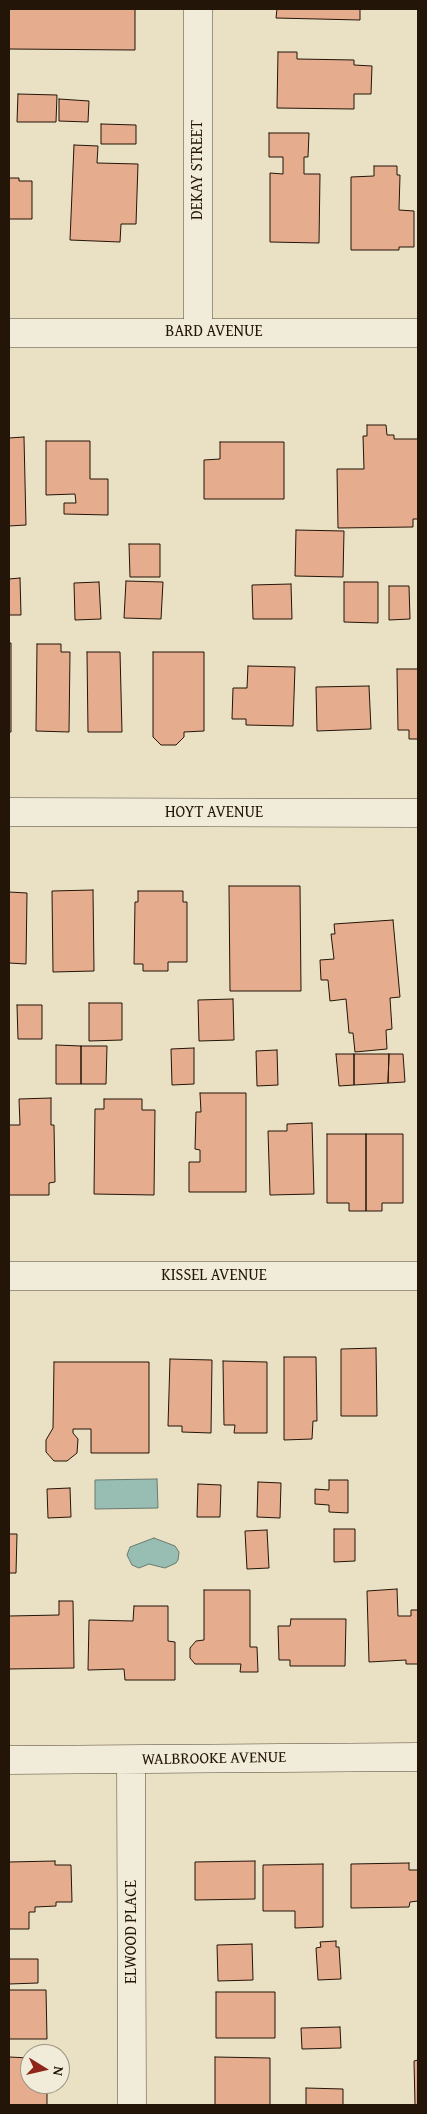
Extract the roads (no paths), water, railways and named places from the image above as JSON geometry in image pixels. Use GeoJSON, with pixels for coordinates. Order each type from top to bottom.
{"type":"FeatureCollection","features":[{"type":"Feature","properties":{"kind":"street","name":"DEKAY STREET"},"geometry":{"type":"LineString","coordinates":[[198,9],[198,332]]}},
{"type":"Feature","properties":{"kind":"street","name":"BARD AVENUE"},"geometry":{"type":"LineString","coordinates":[[9,333],[418,333]]}},
{"type":"Feature","properties":{"kind":"street","name":"HOYT AVENUE"},"geometry":{"type":"LineString","coordinates":[[9,812],[418,813]]}},
{"type":"Feature","properties":{"kind":"street","name":"KISSEL AVENUE"},"geometry":{"type":"LineString","coordinates":[[9,1276],[418,1276]]}},
{"type":"Feature","properties":{"kind":"street","name":"WALBROOKE AVENUE"},"geometry":{"type":"LineString","coordinates":[[9,1760],[418,1757]]}},
{"type":"Feature","properties":{"kind":"street","name":"ELWOOD PLACE"},"geometry":{"type":"LineString","coordinates":[[131,1760],[132,2105]]}},
{"type":"Feature","properties":{"kind":"water"},"geometry":{"type":"Polygon","coordinates":[[[157,1479],[158,1508],[95,1509],[95,1480],[157,1479]]]}},
{"type":"Feature","properties":{"kind":"water"},"geometry":{"type":"Polygon","coordinates":[[[154,1538],[175,1546],[179,1552],[176,1563],[165,1568],[149,1564],[139,1568],[132,1565],[127,1555],[130,1547],[154,1538]]]}}]}
